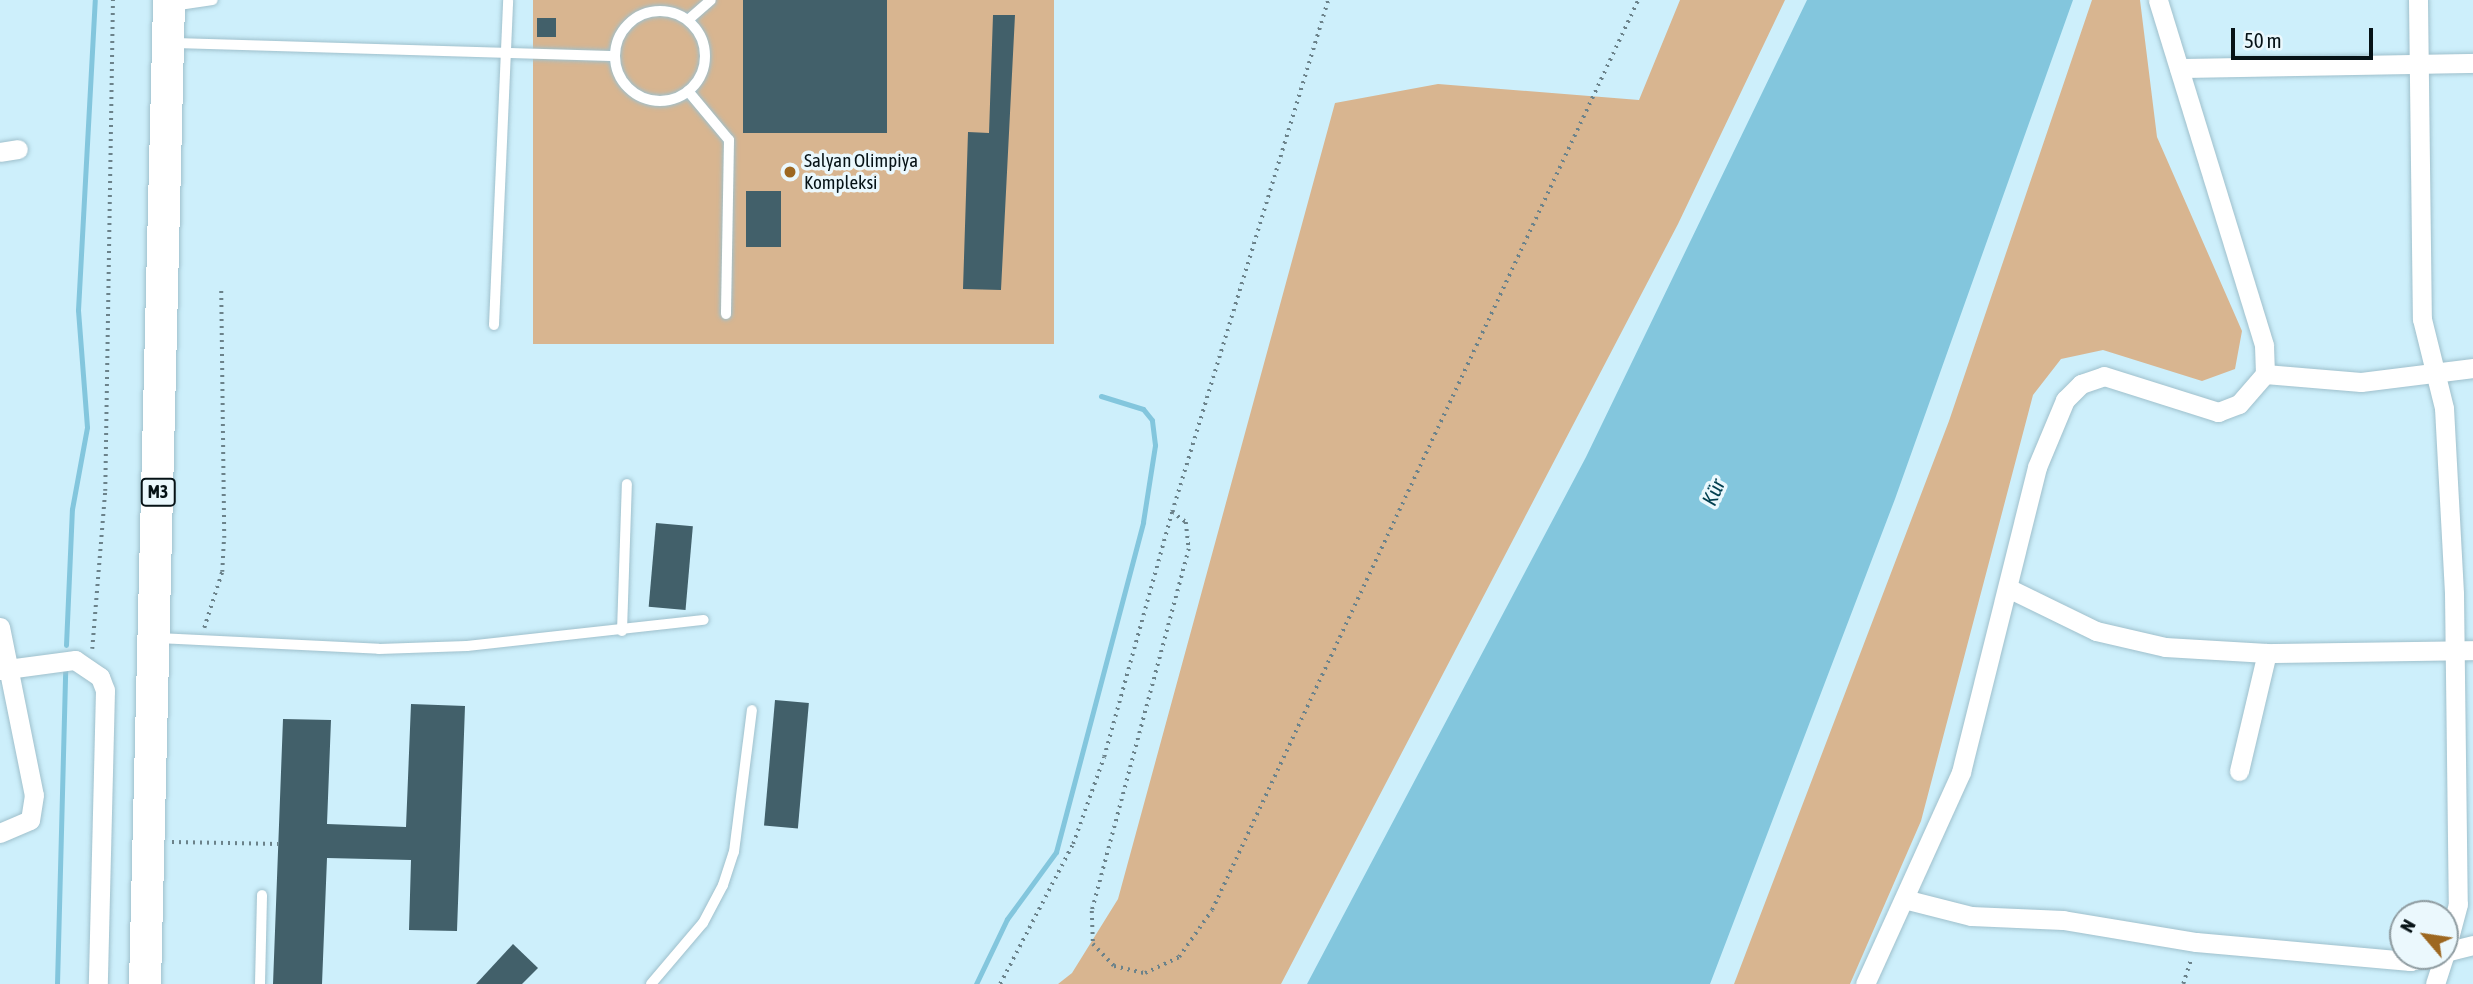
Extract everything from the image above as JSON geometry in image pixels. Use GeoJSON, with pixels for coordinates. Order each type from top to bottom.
{"type":"FeatureCollection","features":[{"type":"Feature","properties":{"kind":"main road","name":"M3"},"geometry":{"type":"LineString","coordinates":[[145,984],[169,3]]}},
{"type":"Feature","properties":{"kind":"street"},"geometry":{"type":"LineString","coordinates":[[1865,984],[1908,900],[1961,772],[2046,435],[2081,384],[2124,378],[2218,412],[2239,404],[2265,374],[2264,345],[2158,0]]}},
{"type":"Feature","properties":{"kind":"street"},"geometry":{"type":"LineString","coordinates":[[2418,0],[2422,319],[2444,408],[2464,650],[2458,900]]}},
{"type":"Feature","properties":{"kind":"street"},"geometry":{"type":"LineString","coordinates":[[2179,68],[2473,63]]}},
{"type":"Feature","properties":{"kind":"street"},"geometry":{"type":"LineString","coordinates":[[2265,374],[2322,383],[2473,368]]}},
{"type":"Feature","properties":{"kind":"street"},"geometry":{"type":"LineString","coordinates":[[2008,588],[2124,641],[2267,653],[2464,650]]}},
{"type":"Feature","properties":{"kind":"street"},"geometry":{"type":"LineString","coordinates":[[0,627],[5,669],[34,808],[23,827],[0,833]]}},
{"type":"Feature","properties":{"kind":"street"},"geometry":{"type":"LineString","coordinates":[[2239,771],[2267,653]]}},
{"type":"Feature","properties":{"kind":"street"},"geometry":{"type":"LineString","coordinates":[[5,669],[54,659],[90,668],[107,701],[98,984]]}},
{"type":"Feature","properties":{"kind":"street"},"geometry":{"type":"LineString","coordinates":[[1908,900],[1971,916],[2063,920],[2196,942],[2389,959]]}},
{"type":"Feature","properties":{"kind":"lane"},"geometry":{"type":"LineString","coordinates":[[169,3],[213,0]]}},
{"type":"Feature","properties":{"kind":"lane"},"geometry":{"type":"LineString","coordinates":[[494,325],[508,0]]}},
{"type":"Feature","properties":{"kind":"lane"},"geometry":{"type":"LineString","coordinates":[[688,20],[711,0]]}},
{"type":"Feature","properties":{"kind":"lane"},"geometry":{"type":"LineString","coordinates":[[661,10],[688,20],[705,56],[688,91],[661,101],[640,96],[623,83],[614,56],[624,29],[640,15],[661,10]]}},
{"type":"Feature","properties":{"kind":"lane"},"geometry":{"type":"LineString","coordinates":[[168,43],[614,56]]}},
{"type":"Feature","properties":{"kind":"lane"},"geometry":{"type":"LineString","coordinates":[[688,91],[729,140],[726,314]]}},
{"type":"Feature","properties":{"kind":"lane"},"geometry":{"type":"LineString","coordinates":[[622,631],[627,484]]}},
{"type":"Feature","properties":{"kind":"lane"},"geometry":{"type":"LineString","coordinates":[[154,638],[379,649],[622,631],[704,620]]}},
{"type":"Feature","properties":{"kind":"lane"},"geometry":{"type":"LineString","coordinates":[[651,984],[703,922],[723,885],[734,852],[752,710]]}},
{"type":"Feature","properties":{"kind":"lane"},"geometry":{"type":"LineString","coordinates":[[260,984],[262,895]]}},
{"type":"Feature","properties":{"kind":"path"},"geometry":{"type":"LineString","coordinates":[[90,668],[102,560],[113,0]]}},
{"type":"Feature","properties":{"kind":"path"},"geometry":{"type":"LineString","coordinates":[[1000,984],[1086,809],[1172,512],[1328,0]]}},
{"type":"Feature","properties":{"kind":"path"},"geometry":{"type":"LineString","coordinates":[[1172,512],[1186,522],[1189,549],[1092,911],[1093,944],[1114,966],[1145,973],[1179,957],[1212,910],[1638,0]]}},
{"type":"Feature","properties":{"kind":"path"},"geometry":{"type":"LineString","coordinates":[[199,640],[222,572],[221,291]]}},
{"type":"Feature","properties":{"kind":"path"},"geometry":{"type":"LineString","coordinates":[[148,842],[278,844]]}},
{"type":"Feature","properties":{"kind":"path"},"geometry":{"type":"LineString","coordinates":[[2183,984],[2196,942]]}},
{"type":"Feature","properties":{"kind":"shaded area","name":"Salyan Olimpiya Kompleksi"},"geometry":{"type":"Polygon","coordinates":[[[533,0],[1054,0],[1054,344],[533,344],[533,0]]]}},
{"type":"Feature","properties":{"kind":"shaded area"},"geometry":{"type":"Polygon","coordinates":[[[1680,0],[1785,0],[1678,224],[1281,984],[1058,984],[1072,973],[1118,899],[1335,103],[1438,84],[1639,100],[1680,0]]]}},
{"type":"Feature","properties":{"kind":"shaded area"},"geometry":{"type":"Polygon","coordinates":[[[2092,0],[2140,0],[2157,137],[2242,331],[2235,369],[2202,381],[2103,350],[2061,359],[2033,395],[1921,821],[1850,984],[1734,984],[1949,421],[2092,0]]]}},
{"type":"Feature","properties":{"kind":"water","name":"Kür"},"geometry":{"type":"Polygon","coordinates":[[[1807,0],[2073,0],[1895,499],[1710,984],[1307,984],[1586,457],[1807,0]]]}},
{"type":"Feature","properties":{"kind":"building"},"geometry":{"type":"Polygon","coordinates":[[[743,0],[887,0],[887,133],[743,133],[743,0]]]}},
{"type":"Feature","properties":{"kind":"building"},"geometry":{"type":"Polygon","coordinates":[[[993,15],[1015,15],[1001,290],[963,289],[968,132],[989,133],[993,15]]]}},
{"type":"Feature","properties":{"kind":"building"},"geometry":{"type":"Polygon","coordinates":[[[537,18],[556,18],[556,37],[537,37],[537,18]]]}},
{"type":"Feature","properties":{"kind":"building"},"geometry":{"type":"Polygon","coordinates":[[[746,191],[781,191],[781,247],[746,247],[746,191]]]}},
{"type":"Feature","properties":{"kind":"building"},"geometry":{"type":"Polygon","coordinates":[[[656,523],[693,526],[686,610],[649,607],[656,523]]]}},
{"type":"Feature","properties":{"kind":"building"},"geometry":{"type":"Polygon","coordinates":[[[775,700],[809,703],[798,828],[764,826],[775,700]]]}},
{"type":"Feature","properties":{"kind":"building"},"geometry":{"type":"Polygon","coordinates":[[[411,704],[465,706],[457,931],[409,930],[411,860],[327,858],[322,984],[273,984],[283,719],[331,720],[327,824],[406,827],[411,704]]]}},
{"type":"Feature","properties":{"kind":"building"},"geometry":{"type":"Polygon","coordinates":[[[513,944],[538,968],[522,984],[476,984],[513,944]]]}},
{"type":"Feature","properties":{"kind":"waterway"},"geometry":{"type":"LineString","coordinates":[[66,645],[72,509],[87,427],[78,310],[95,0]]}},
{"type":"Feature","properties":{"kind":"waterway"},"geometry":{"type":"LineString","coordinates":[[976,984],[1007,919],[1056,852],[1143,522],[1155,445],[1152,420],[1143,409],[1101,396]]}},
{"type":"Feature","properties":{"kind":"waterway"},"geometry":{"type":"LineString","coordinates":[[57,984],[65,670]]}},
{"type":"Feature","properties":{"kind":"place","name":"Salyan Olimpiya Kompleksi"},"geometry":{"type":"Point","coordinates":[790,172]}}]}
